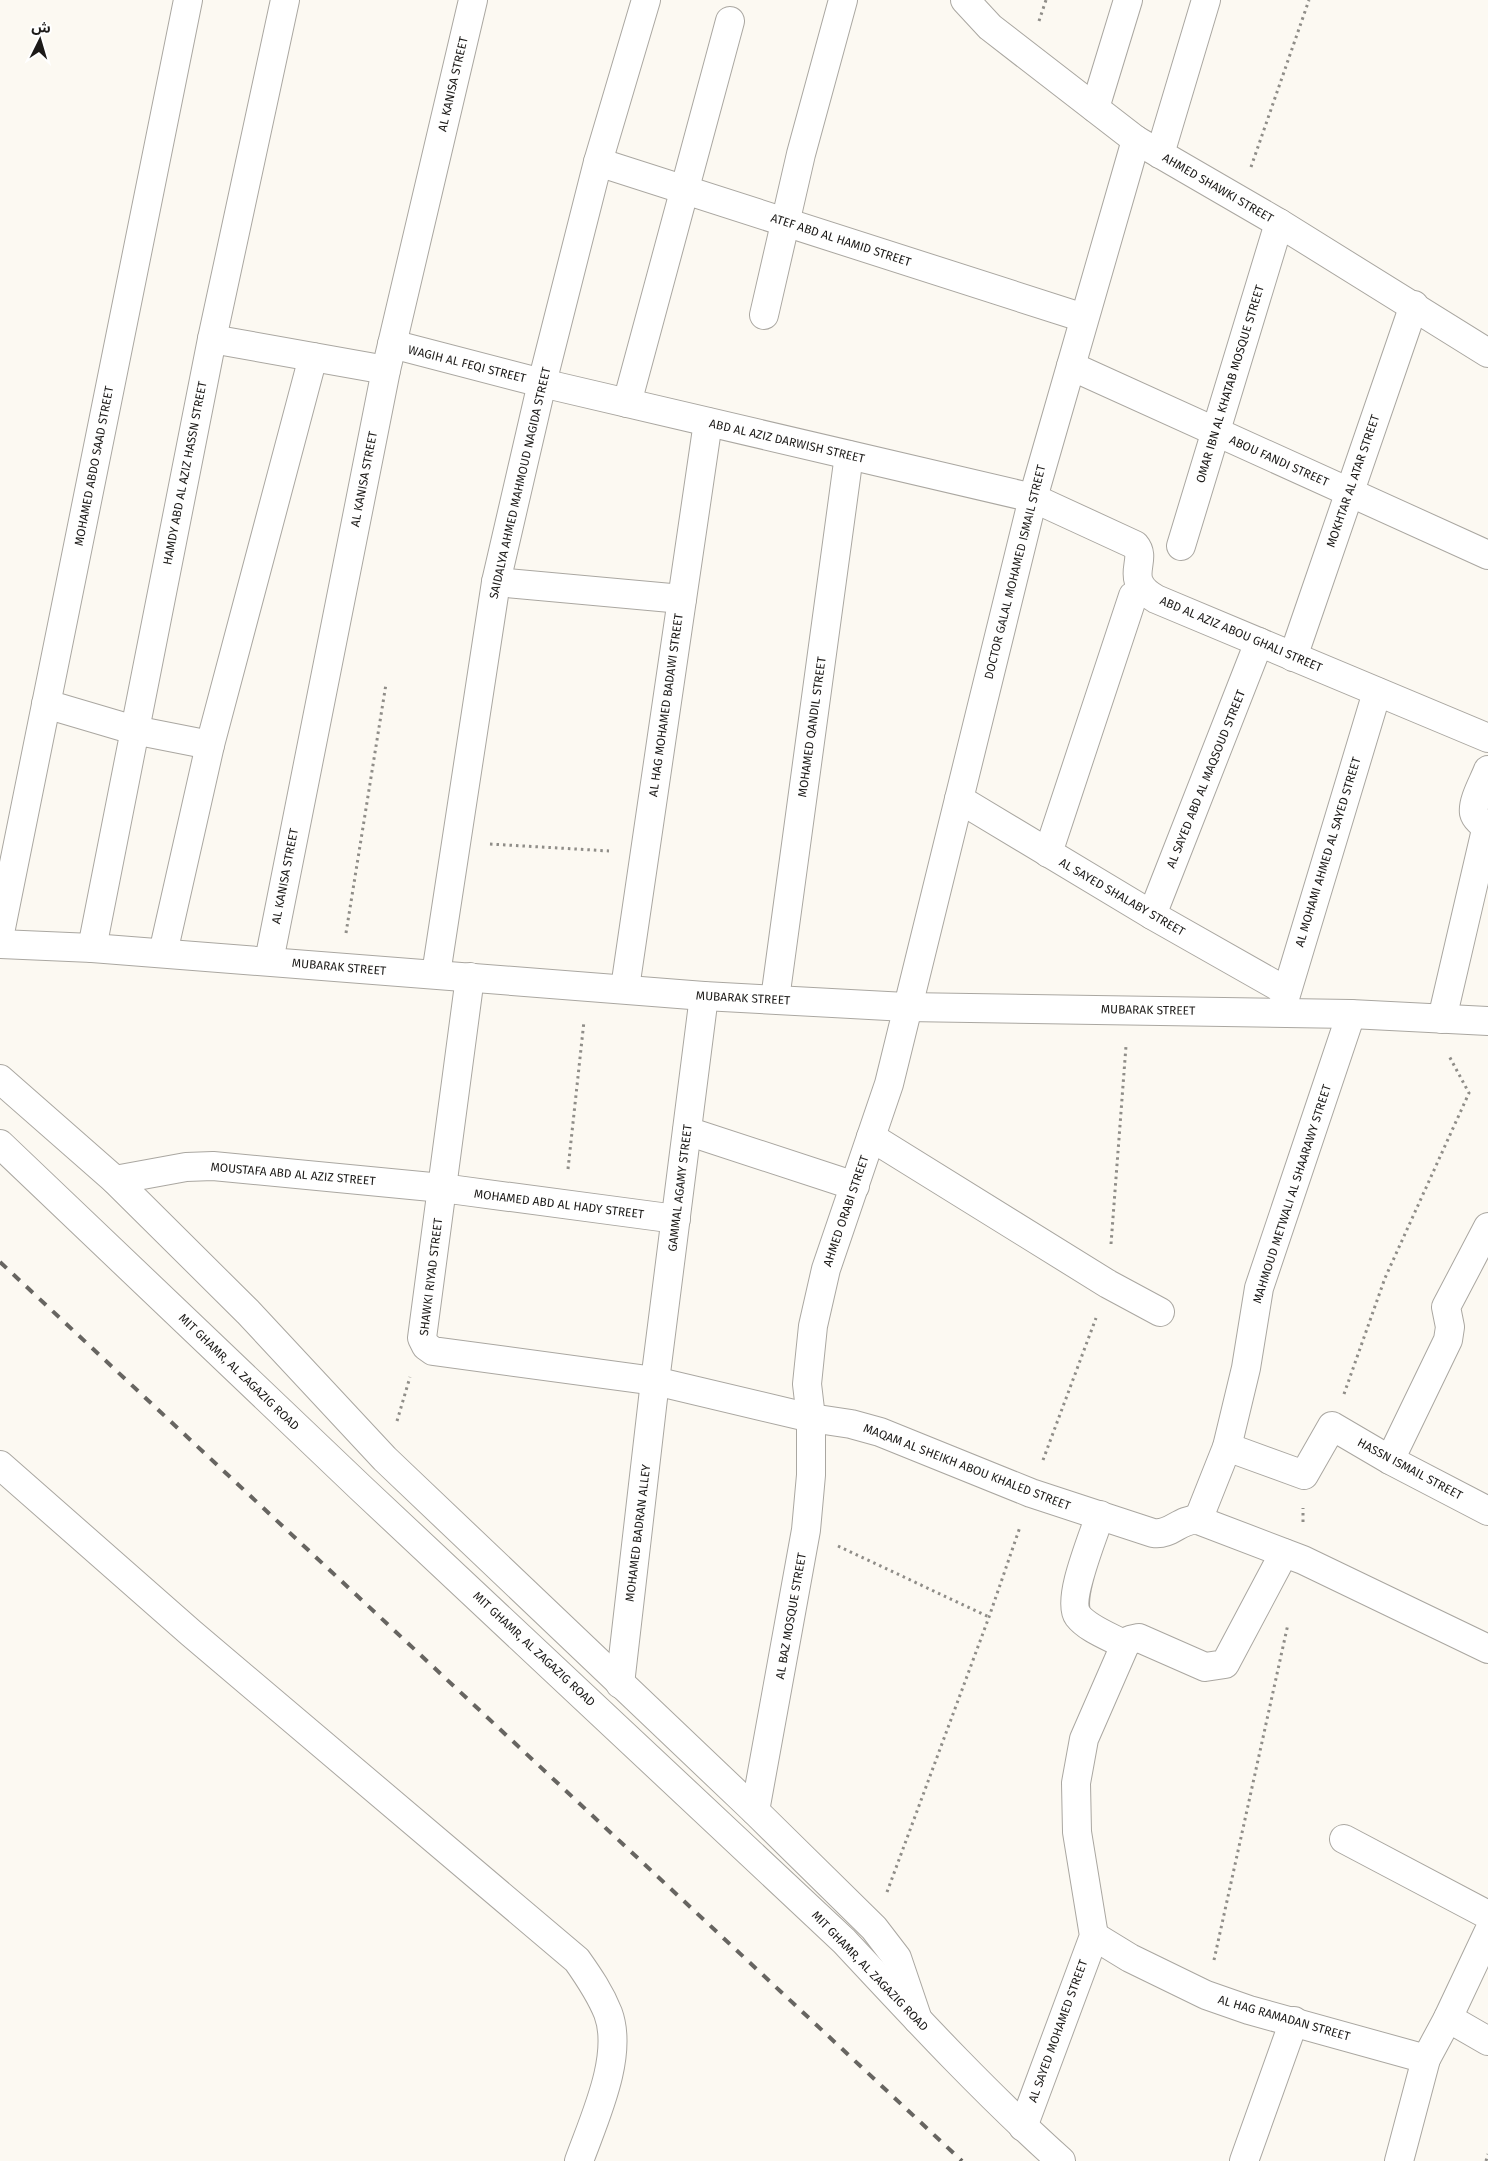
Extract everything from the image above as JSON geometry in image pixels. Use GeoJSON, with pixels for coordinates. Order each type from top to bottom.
{"type":"FeatureCollection","features":[{"type":"Feature","properties":{"kind":"main road","name":"MOHAMED ABDO SAAD STREET"},"geometry":{"type":"LineString","coordinates":[[0,933],[188,0]]}},
{"type":"Feature","properties":{"kind":"main road","name":"HAMDY ABD AL AZIZ HASSN STREET"},"geometry":{"type":"LineString","coordinates":[[92,948],[212,338],[285,0]]}},
{"type":"Feature","properties":{"kind":"main road","name":"AL KANISA STREET"},"geometry":{"type":"LineString","coordinates":[[269,961],[389,357],[473,0]]}},
{"type":"Feature","properties":{"kind":"main road","name":"SAIDALYA AHMED MAHMOUD NAGIDA STREET"},"geometry":{"type":"LineString","coordinates":[[436,974],[496,582],[542,383],[598,162],[646,0]]}},
{"type":"Feature","properties":{"kind":"main road"},"geometry":{"type":"LineString","coordinates":[[764,315],[785,222],[842,0]]}},
{"type":"Feature","properties":{"kind":"main road","name":"AHMED SHAWKI STREET"},"geometry":{"type":"LineString","coordinates":[[965,0],[990,27],[1136,140],[1279,223],[1488,352]]}},
{"type":"Feature","properties":{"kind":"main road"},"geometry":{"type":"LineString","coordinates":[[1095,108],[1128,0]]}},
{"type":"Feature","properties":{"kind":"main road"},"geometry":{"type":"LineString","coordinates":[[1160,154],[1206,0]]}},
{"type":"Feature","properties":{"kind":"main road"},"geometry":{"type":"LineString","coordinates":[[627,403],[730,21]]}},
{"type":"Feature","properties":{"kind":"main road","name":"DOCTOR GALAL MOHAMED ISMAIL STREET"},"geometry":{"type":"LineString","coordinates":[[906,1008],[1033,498],[1136,140]]}},
{"type":"Feature","properties":{"kind":"main road","name":"ATEF ABD AL HAMID STREET"},"geometry":{"type":"LineString","coordinates":[[598,162],[1084,318]]}},
{"type":"Feature","properties":{"kind":"main road","name":"OMAR IBN AL KHATAB MOSQUE STREET"},"geometry":{"type":"LineString","coordinates":[[1181,546],[1214,432],[1279,223]]}},
{"type":"Feature","properties":{"kind":"main road","name":"MOKHTAR AL ATAR STREET"},"geometry":{"type":"LineString","coordinates":[[1294,657],[1414,305]]}},
{"type":"Feature","properties":{"kind":"main road","name":"WAGIH AL FEQI STREET"},"geometry":{"type":"LineString","coordinates":[[212,338],[313,357],[389,357],[542,383]]}},
{"type":"Feature","properties":{"kind":"main road"},"geometry":{"type":"LineString","coordinates":[[162,953],[210,744],[313,357]]}},
{"type":"Feature","properties":{"kind":"main road","name":"ABOU FANDI STREET"},"geometry":{"type":"LineString","coordinates":[[1071,366],[1488,555]]}},
{"type":"Feature","properties":{"kind":"main road","name":"ABD AL AZIZ DARWISH STREET"},"geometry":{"type":"LineString","coordinates":[[542,383],[1033,498]]}},
{"type":"Feature","properties":{"kind":"main road","name":"AL HAG MOHAMED BADAWI STREET"},"geometry":{"type":"LineString","coordinates":[[624,988],[708,422]]}},
{"type":"Feature","properties":{"kind":"main road","name":"MOHAMED QANDIL STREET"},"geometry":{"type":"LineString","coordinates":[[774,999],[849,455]]}},
{"type":"Feature","properties":{"kind":"main road","name":"ABD AL AZIZ ABOU GHALI STREET"},"geometry":{"type":"LineString","coordinates":[[1033,498],[1135,545],[1138,552],[1138,579],[1144,592],[1488,738]]}},
{"type":"Feature","properties":{"kind":"main road"},"geometry":{"type":"LineString","coordinates":[[496,582],[682,598]]}},
{"type":"Feature","properties":{"kind":"main road"},"geometry":{"type":"LineString","coordinates":[[1048,853],[1133,596],[1144,592]]}},
{"type":"Feature","properties":{"kind":"main road","name":"AL SAYED ABD AL MAQSOUD STREET"},"geometry":{"type":"LineString","coordinates":[[1152,915],[1259,642]]}},
{"type":"Feature","properties":{"kind":"main road","name":"AL MOHAMI AHMED AL SAYED STREET"},"geometry":{"type":"LineString","coordinates":[[1284,1002],[1377,692]]}},
{"type":"Feature","properties":{"kind":"main road"},"geometry":{"type":"LineString","coordinates":[[46,704],[134,730],[210,744]]}},
{"type":"Feature","properties":{"kind":"main road"},"geometry":{"type":"LineString","coordinates":[[1435,1018],[1485,834],[1482,822],[1476,818],[1474,809],[1488,770]]}},
{"type":"Feature","properties":{"kind":"main road","name":"AL SAYED SHALABY STREET"},"geometry":{"type":"LineString","coordinates":[[959,799],[1152,915],[1284,1002]]}},
{"type":"Feature","properties":{"kind":"main road","name":"MUBARAK STREET"},"geometry":{"type":"LineString","coordinates":[[0,944],[92,948],[624,988],[704,996],[906,1008],[1128,1010],[1284,1002],[1350,1014],[1488,1021]]}},
{"type":"Feature","properties":{"kind":"main road","name":"SHAWKI RIYAD STREET"},"geometry":{"type":"LineString","coordinates":[[470,977],[422,1338],[426,1346],[433,1351],[655,1381]]}},
{"type":"Feature","properties":{"kind":"main road","name":"GAMMAL AGAMY STREET"},"geometry":{"type":"LineString","coordinates":[[655,1381],[704,996]]}},
{"type":"Feature","properties":{"kind":"main road","name":"AHMED ORABI STREET"},"geometry":{"type":"LineString","coordinates":[[810,1418],[807,1384],[813,1326],[826,1269],[888,1084],[906,1008]]}},
{"type":"Feature","properties":{"kind":"main road","name":"MAHMOUD METWALI AL SHAARAWY STREET"},"geometry":{"type":"LineString","coordinates":[[1198,1520],[1227,1446],[1248,1361],[1259,1288],[1350,1014]]}},
{"type":"Feature","properties":{"kind":"main road"},"geometry":{"type":"LineString","coordinates":[[0,1079],[115,1180],[248,1312],[385,1460],[755,1811],[874,1928],[897,1958],[918,2020]]}},
{"type":"Feature","properties":{"kind":"main road"},"geometry":{"type":"LineString","coordinates":[[687,1131],[855,1186]]}},
{"type":"Feature","properties":{"kind":"main road"},"geometry":{"type":"LineString","coordinates":[[871,1137],[1108,1284],[1160,1312]]}},
{"type":"Feature","properties":{"kind":"main road","name":"MIT GHAMR, AL ZAGAZIG ROAD"},"geometry":{"type":"LineString","coordinates":[[0,1144],[370,1497],[844,1941],[1023,2127],[1061,2161]]}},
{"type":"Feature","properties":{"kind":"main road","name":"MOUSTAFA ABD AL AZIZ STREET"},"geometry":{"type":"LineString","coordinates":[[115,1180],[186,1167],[213,1166],[442,1188]]}},
{"type":"Feature","properties":{"kind":"main road","name":"MOHAMED ABD AL HADY STREET"},"geometry":{"type":"LineString","coordinates":[[442,1188],[676,1219]]}},
{"type":"Feature","properties":{"kind":"main road"},"geometry":{"type":"LineString","coordinates":[[1390,1460],[1448,1340],[1450,1327],[1446,1307],[1488,1227]]}},
{"type":"Feature","properties":{"kind":"main road","name":"MAQAM AL SHEIKH ABOU KHALED STREET"},"geometry":{"type":"LineString","coordinates":[[655,1381],[810,1418],[851,1424],[880,1432],[1031,1493],[1160,1534],[1184,1521],[1198,1520]]}},
{"type":"Feature","properties":{"kind":"main road","name":"MOHAMED BADRAN ALLEY"},"geometry":{"type":"LineString","coordinates":[[620,1684],[655,1381]]}},
{"type":"Feature","properties":{"kind":"main road","name":"AL BAZ MOSQUE STREET"},"geometry":{"type":"LineString","coordinates":[[755,1811],[806,1530],[811,1474],[810,1418]]}},
{"type":"Feature","properties":{"kind":"main road"},"geometry":{"type":"LineString","coordinates":[[1227,1446],[1304,1475],[1332,1426]]}},
{"type":"Feature","properties":{"kind":"main road","name":"HASSN ISMAIL STREET"},"geometry":{"type":"LineString","coordinates":[[1332,1426],[1390,1460],[1488,1511]]}},
{"type":"Feature","properties":{"kind":"main road"},"geometry":{"type":"LineString","coordinates":[[0,1465],[249,1683],[577,1960],[596,1988],[608,2015],[613,2041],[606,2084],[579,2161]]}},
{"type":"Feature","properties":{"kind":"main road"},"geometry":{"type":"LineString","coordinates":[[1100,1515],[1076,1590],[1075,1607],[1078,1616],[1124,1645]]}},
{"type":"Feature","properties":{"kind":"main road"},"geometry":{"type":"LineString","coordinates":[[1198,1520],[1293,1556],[1488,1649]]}},
{"type":"Feature","properties":{"kind":"main road"},"geometry":{"type":"LineString","coordinates":[[1094,1936],[1077,1832],[1076,1783],[1084,1739],[1124,1645],[1130,1640],[1139,1638],[1204,1667],[1224,1664],[1293,1556]]}},
{"type":"Feature","properties":{"kind":"main road"},"geometry":{"type":"LineString","coordinates":[[1344,1839],[1488,1915]]}},
{"type":"Feature","properties":{"kind":"main road"},"geometry":{"type":"LineString","coordinates":[[1399,2161],[1426,2059],[1448,2018],[1488,1933]]}},
{"type":"Feature","properties":{"kind":"main road","name":"AL HAG RAMADAN STREET"},"geometry":{"type":"LineString","coordinates":[[1094,1936],[1130,1958],[1206,1994],[1249,2010],[1426,2059]]}},
{"type":"Feature","properties":{"kind":"main road","name":"AL SAYED MOHAMED STREET"},"geometry":{"type":"LineString","coordinates":[[1023,2127],[1094,1936]]}},
{"type":"Feature","properties":{"kind":"main road"},"geometry":{"type":"LineString","coordinates":[[1448,2018],[1488,2041]]}},
{"type":"Feature","properties":{"kind":"main road"},"geometry":{"type":"LineString","coordinates":[[1244,2161],[1294,2021]]}},
{"type":"Feature","properties":{"kind":"path"},"geometry":{"type":"LineString","coordinates":[[1240,200],[1309,0]]}},
{"type":"Feature","properties":{"kind":"path"},"geometry":{"type":"LineString","coordinates":[[340,967],[386,684]]}},
{"type":"Feature","properties":{"kind":"path"},"geometry":{"type":"LineString","coordinates":[[456,842],[644,854]]}},
{"type":"Feature","properties":{"kind":"path"},"geometry":{"type":"LineString","coordinates":[[564,1205],[588,986]]}},
{"type":"Feature","properties":{"kind":"path"},"geometry":{"type":"LineString","coordinates":[[874,1928],[989,1617],[1031,1493],[1108,1284],[1128,1010]]}},
{"type":"Feature","properties":{"kind":"path"},"geometry":{"type":"LineString","coordinates":[[1332,1426],[1385,1278],[1469,1093],[1435,1018]]}},
{"type":"Feature","properties":{"kind":"path"},"geometry":{"type":"LineString","coordinates":[[385,1460],[422,1338]]}},
{"type":"Feature","properties":{"kind":"path"},"geometry":{"type":"LineString","coordinates":[[1293,1556],[1304,1475]]}},
{"type":"Feature","properties":{"kind":"path"},"geometry":{"type":"LineString","coordinates":[[806,1530],[989,1617]]}},
{"type":"Feature","properties":{"kind":"path"},"geometry":{"type":"LineString","coordinates":[[1206,1994],[1290,1618]]}},
{"type":"Feature","properties":{"kind":"path"},"geometry":{"type":"LineString","coordinates":[[1486,2161],[1488,2154]]}},
{"type":"Feature","properties":{"kind":"railway"},"geometry":{"type":"LineString","coordinates":[[0,1262],[962,2161]]}}]}
